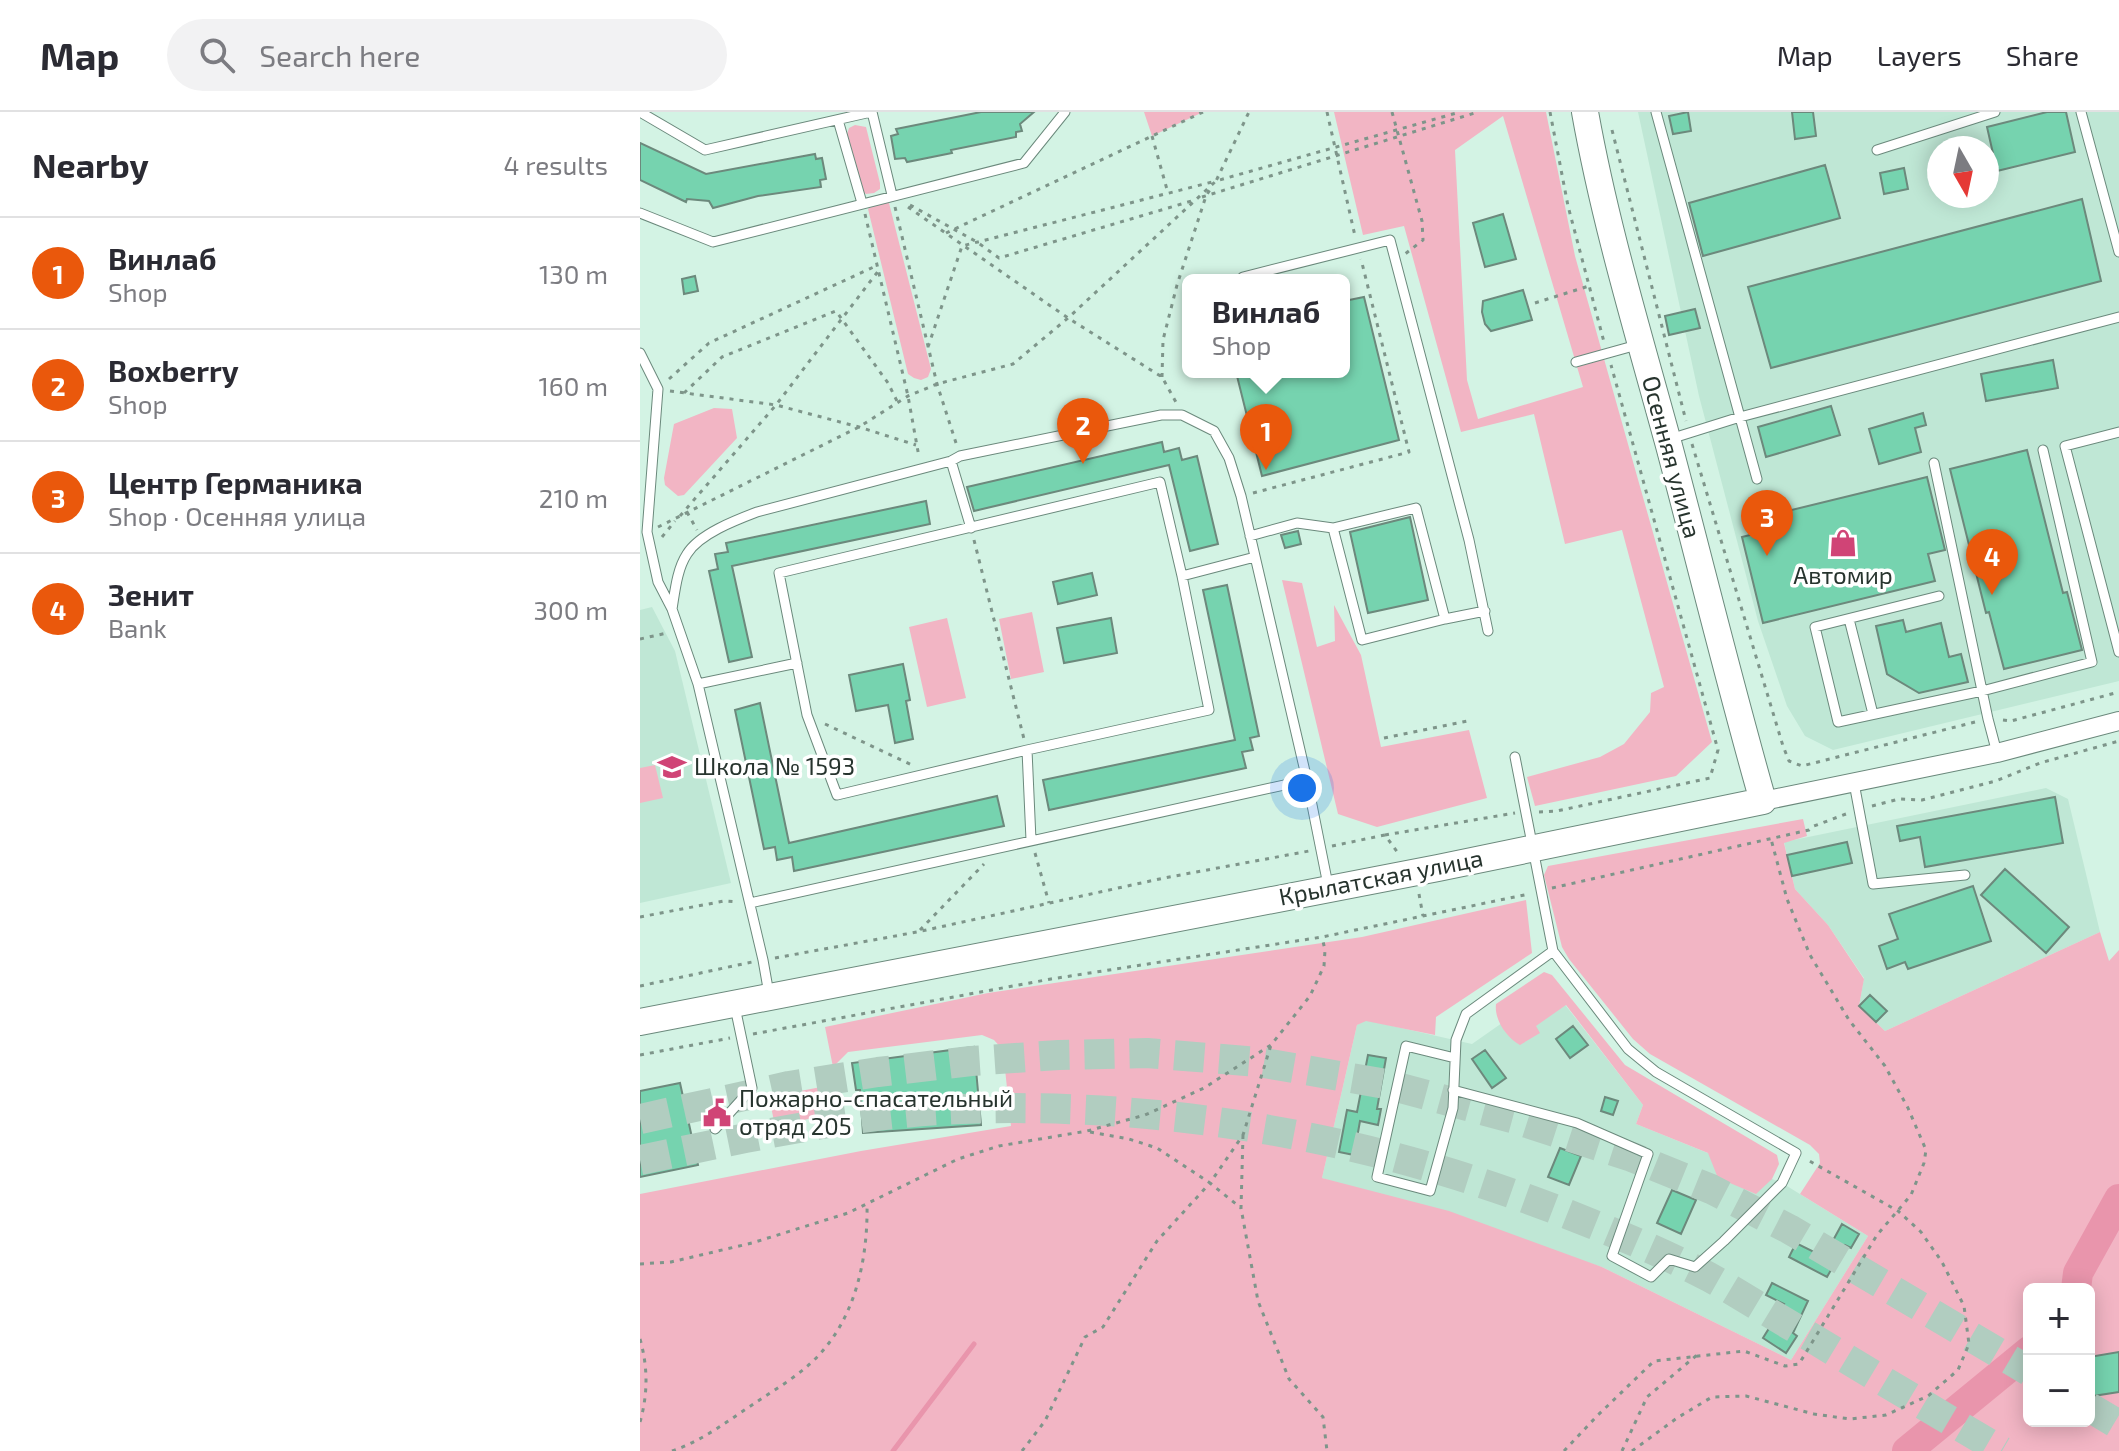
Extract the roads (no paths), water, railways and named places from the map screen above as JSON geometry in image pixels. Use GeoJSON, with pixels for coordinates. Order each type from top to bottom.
{"type":"FeatureCollection","features":[{"type":"Feature","properties":{"kind":"main road","name":"Осенняя улица"},"geometry":{"type":"LineString","coordinates":[[1585,112],[1621,276],[1763,801]]}},
{"type":"Feature","properties":{"kind":"main road","name":"Крылатская улица"},"geometry":{"type":"LineString","coordinates":[[640,1022],[1533,849],[1763,801]]}},
{"type":"Feature","properties":{"kind":"street","name":"Крылатская улица"},"geometry":{"type":"LineString","coordinates":[[1763,801],[1997,753],[2119,721]]}},
{"type":"Feature","properties":{"kind":"lane"},"geometry":{"type":"LineString","coordinates":[[640,112],[705,150],[871,112],[892,195]]}},
{"type":"Feature","properties":{"kind":"lane"},"geometry":{"type":"LineString","coordinates":[[640,213],[713,242],[1024,163],[1065,112]]}},
{"type":"Feature","properties":{"kind":"lane"},"geometry":{"type":"LineString","coordinates":[[1656,112],[1757,479]]}},
{"type":"Feature","properties":{"kind":"lane"},"geometry":{"type":"LineString","coordinates":[[1877,150],[1995,112]]}},
{"type":"Feature","properties":{"kind":"lane"},"geometry":{"type":"LineString","coordinates":[[2081,112],[2119,252]]}},
{"type":"Feature","properties":{"kind":"lane"},"geometry":{"type":"LineString","coordinates":[[838,120],[862,203]]}},
{"type":"Feature","properties":{"kind":"lane"},"geometry":{"type":"LineString","coordinates":[[1254,274],[1390,240],[1469,540],[1488,631]]}},
{"type":"Feature","properties":{"kind":"lane"},"geometry":{"type":"LineString","coordinates":[[1667,440],[1740,417],[2119,317]]}},
{"type":"Feature","properties":{"kind":"lane"},"geometry":{"type":"LineString","coordinates":[[1576,362],[1640,344]]}},
{"type":"Feature","properties":{"kind":"lane"},"geometry":{"type":"LineString","coordinates":[[640,353],[658,389],[647,532],[658,582],[672,609],[698,684],[770,997]]}},
{"type":"Feature","properties":{"kind":"lane"},"geometry":{"type":"LineString","coordinates":[[672,609],[677,580],[687,553],[730,523],[757,512],[956,459],[1161,415],[1182,415],[1214,431],[1229,458],[1241,496],[1329,889]]}},
{"type":"Feature","properties":{"kind":"lane"},"geometry":{"type":"LineString","coordinates":[[2119,432],[2065,446],[2119,652]]}},
{"type":"Feature","properties":{"kind":"lane"},"geometry":{"type":"LineString","coordinates":[[1939,596],[1815,627],[1838,722],[1982,691],[2092,662],[2043,450]]}},
{"type":"Feature","properties":{"kind":"lane"},"geometry":{"type":"LineString","coordinates":[[956,459],[971,528]]}},
{"type":"Feature","properties":{"kind":"lane"},"geometry":{"type":"LineString","coordinates":[[1934,463],[1997,753]]}},
{"type":"Feature","properties":{"kind":"lane"},"geometry":{"type":"LineString","coordinates":[[1160,482],[1182,576],[1209,710],[837,795],[807,715],[779,573],[1160,482]]}},
{"type":"Feature","properties":{"kind":"lane"},"geometry":{"type":"LineString","coordinates":[[1250,536],[1297,523],[1333,528],[1416,508],[1445,619]]}},
{"type":"Feature","properties":{"kind":"lane"},"geometry":{"type":"LineString","coordinates":[[1333,528],[1362,640],[1485,611]]}},
{"type":"Feature","properties":{"kind":"lane"},"geometry":{"type":"LineString","coordinates":[[1182,576],[1255,557]]}},
{"type":"Feature","properties":{"kind":"lane"},"geometry":{"type":"LineString","coordinates":[[1849,619],[1873,714]]}},
{"type":"Feature","properties":{"kind":"lane"},"geometry":{"type":"LineString","coordinates":[[698,684],[797,663]]}},
{"type":"Feature","properties":{"kind":"lane"},"geometry":{"type":"LineString","coordinates":[[1027,750],[1031,840]]}},
{"type":"Feature","properties":{"kind":"lane"},"geometry":{"type":"LineString","coordinates":[[1453,1090],[1577,1123],[1648,1154],[1612,1256],[1651,1277],[1669,1259],[1695,1267],[1782,1183],[1796,1153],[1656,1072],[1628,1049],[1553,951],[1515,757]]}},
{"type":"Feature","properties":{"kind":"lane"},"geometry":{"type":"LineString","coordinates":[[750,903],[1307,780]]}},
{"type":"Feature","properties":{"kind":"lane"},"geometry":{"type":"LineString","coordinates":[[1854,783],[1873,884],[1965,875]]}},
{"type":"Feature","properties":{"kind":"lane"},"geometry":{"type":"LineString","coordinates":[[1455,1058],[1406,1046],[1377,1177],[1430,1191],[1453,1108],[1456,1040],[1466,1014],[1553,951]]}},
{"type":"Feature","properties":{"kind":"lane"},"geometry":{"type":"LineString","coordinates":[[715,1129],[752,1088],[734,1004]]}},
{"type":"Feature","properties":{"kind":"waterway"},"geometry":{"type":"LineString","coordinates":[[2077,1283],[2078,1273],[2119,1199]]}},
{"type":"Feature","properties":{"kind":"waterway"},"geometry":{"type":"LineString","coordinates":[[893,1451],[974,1344]]}},
{"type":"Feature","properties":{"kind":"waterway"},"geometry":{"type":"LineString","coordinates":[[1907,1451],[2024,1355]]}},
{"type":"Feature","properties":{"kind":"tunnel"},"geometry":{"type":"LineString","coordinates":[[640,1119],[789,1086],[878,1072],[1059,1055],[1147,1053],[1259,1062],[1386,1084],[1515,1119],[1632,1157],[1711,1189],[1789,1229],[2023,1367]]}},
{"type":"Feature","properties":{"kind":"tunnel"},"geometry":{"type":"LineString","coordinates":[[640,1160],[840,1121],[961,1109],[1114,1111],[1264,1129],[1338,1144],[1485,1184],[1672,1258],[1722,1284],[2002,1451]]}},
{"type":"Feature","properties":{"kind":"tunnel"},"geometry":{"type":"LineString","coordinates":[[2095,1411],[2119,1425]]}},
{"type":"Feature","properties":{"kind":"place","name":"Boxberry"},"geometry":{"type":"Point","coordinates":[1083,464]}},
{"type":"Feature","properties":{"kind":"place","name":"Винлаб"},"geometry":{"type":"Point","coordinates":[1266,470]}},
{"type":"Feature","properties":{"kind":"place","name":"Автомир"},"geometry":{"type":"Point","coordinates":[1843,543]}},
{"type":"Feature","properties":{"kind":"place","name":"Центр Германика"},"geometry":{"type":"Point","coordinates":[1767,556]}},
{"type":"Feature","properties":{"kind":"place","name":"Зенит"},"geometry":{"type":"Point","coordinates":[1992,595]}},
{"type":"Feature","properties":{"kind":"place","name":"Школа № 1593"},"geometry":{"type":"Point","coordinates":[672,767]}},
{"type":"Feature","properties":{"kind":"place","name":"Пожарно-спасательный отряд 205"},"geometry":{"type":"Point","coordinates":[717,1113]}}]}
